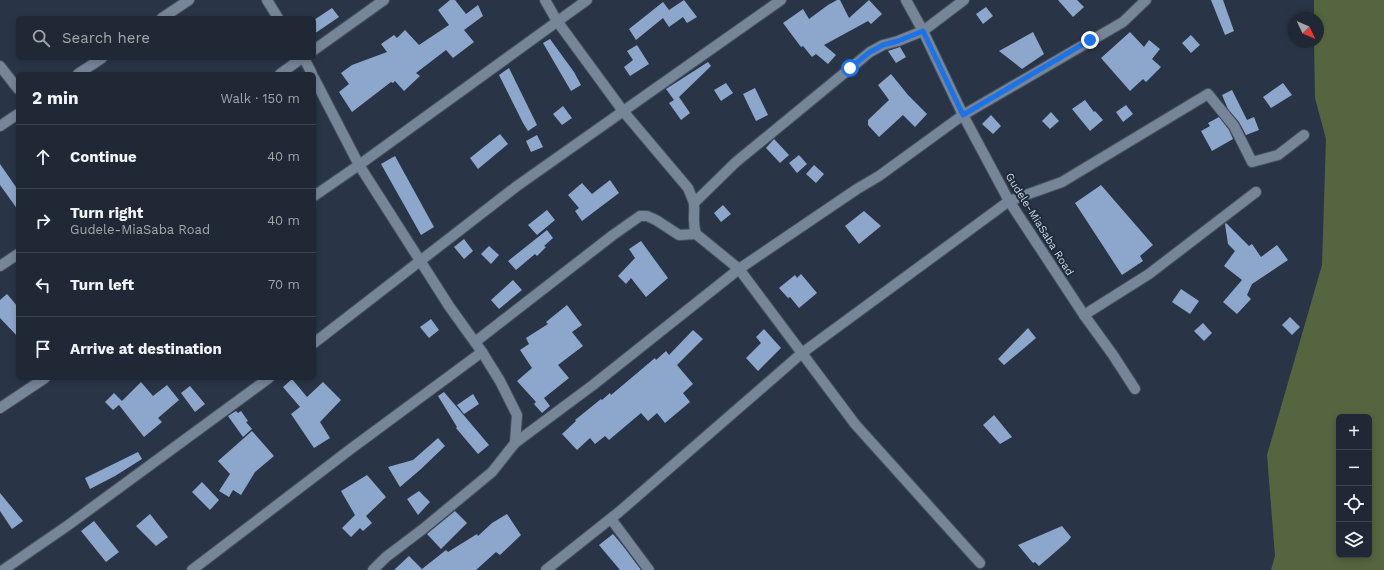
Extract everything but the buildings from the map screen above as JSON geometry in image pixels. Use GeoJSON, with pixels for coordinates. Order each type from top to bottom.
{"type":"FeatureCollection","features":[{"type":"Feature","properties":{"kind":"street"},"geometry":{"type":"LineString","coordinates":[[165,16],[189,0]]}},
{"type":"Feature","properties":{"kind":"street"},"geometry":{"type":"LineString","coordinates":[[267,0],[277,16]]}},
{"type":"Feature","properties":{"kind":"street"},"geometry":{"type":"LineString","coordinates":[[316,49],[384,0]]}},
{"type":"Feature","properties":{"kind":"street"},"geometry":{"type":"LineString","coordinates":[[545,0],[557,21],[623,111],[688,188],[694,203],[693,217],[696,234],[739,269],[855,424],[980,563]]}},
{"type":"Feature","properties":{"kind":"street"},"geometry":{"type":"LineString","coordinates":[[316,195],[587,0]]}},
{"type":"Feature","properties":{"kind":"street"},"geometry":{"type":"LineString","coordinates":[[316,341],[517,186],[781,0]]}},
{"type":"Feature","properties":{"kind":"street","name":"Gudele-MiaSaba Road"},"geometry":{"type":"LineString","coordinates":[[906,0],[923,31],[963,115],[1009,201],[1084,315],[1135,388]]}},
{"type":"Feature","properties":{"kind":"street"},"geometry":{"type":"LineString","coordinates":[[694,203],[736,162],[870,52],[883,45],[923,31],[964,0]]}},
{"type":"Feature","properties":{"kind":"street"},"geometry":{"type":"LineString","coordinates":[[373,570],[386,557],[423,529],[492,472],[515,443],[594,385],[739,269],[857,189],[880,176],[963,115],[1123,22],[1146,0]]}},
{"type":"Feature","properties":{"kind":"street"},"geometry":{"type":"LineString","coordinates":[[81,72],[99,60]]}},
{"type":"Feature","properties":{"kind":"street"},"geometry":{"type":"LineString","coordinates":[[283,72],[300,60]]}},
{"type":"Feature","properties":{"kind":"street"},"geometry":{"type":"LineString","coordinates":[[304,60],[311,72]]}},
{"type":"Feature","properties":{"kind":"street"},"geometry":{"type":"LineString","coordinates":[[0,66],[16,86]]}},
{"type":"Feature","properties":{"kind":"street"},"geometry":{"type":"LineString","coordinates":[[316,82],[359,165],[420,262],[482,352],[500,381],[517,415],[515,443]]}},
{"type":"Feature","properties":{"kind":"street"},"geometry":{"type":"LineString","coordinates":[[546,570],[611,519],[802,353],[1009,201],[1062,182],[1208,94],[1234,126],[1252,162],[1278,155],[1304,135]]}},
{"type":"Feature","properties":{"kind":"street"},"geometry":{"type":"LineString","coordinates":[[0,126],[16,115]]}},
{"type":"Feature","properties":{"kind":"street"},"geometry":{"type":"LineString","coordinates":[[1084,315],[1149,274],[1256,192]]}},
{"type":"Feature","properties":{"kind":"street"},"geometry":{"type":"LineString","coordinates":[[475,342],[613,235],[640,216],[647,216],[656,220],[679,235],[696,234]]}},
{"type":"Feature","properties":{"kind":"street"},"geometry":{"type":"LineString","coordinates":[[0,266],[16,255]]}},
{"type":"Feature","properties":{"kind":"street"},"geometry":{"type":"LineString","coordinates":[[192,570],[352,448],[482,352]]}},
{"type":"Feature","properties":{"kind":"street"},"geometry":{"type":"LineString","coordinates":[[0,408],[42,380]]}},
{"type":"Feature","properties":{"kind":"street"},"geometry":{"type":"LineString","coordinates":[[2,570],[67,526],[266,380]]}},
{"type":"Feature","properties":{"kind":"street"},"geometry":{"type":"LineString","coordinates":[[611,519],[649,570]]}},
{"type":"Feature","properties":{"kind":"green space"},"geometry":{"type":"Polygon","coordinates":[[[1314,0],[1384,0],[1384,570],[1271,570],[1275,556],[1267,455],[1322,265],[1326,139],[1315,98],[1314,48],[1324,48],[1324,12],[1314,12],[1314,0]]]}},
{"type":"Feature","properties":{"kind":"route"},"geometry":{"type":"LineString","coordinates":[[850,68],[870,52],[883,45],[923,31],[963,115],[1090,40]]}}]}
